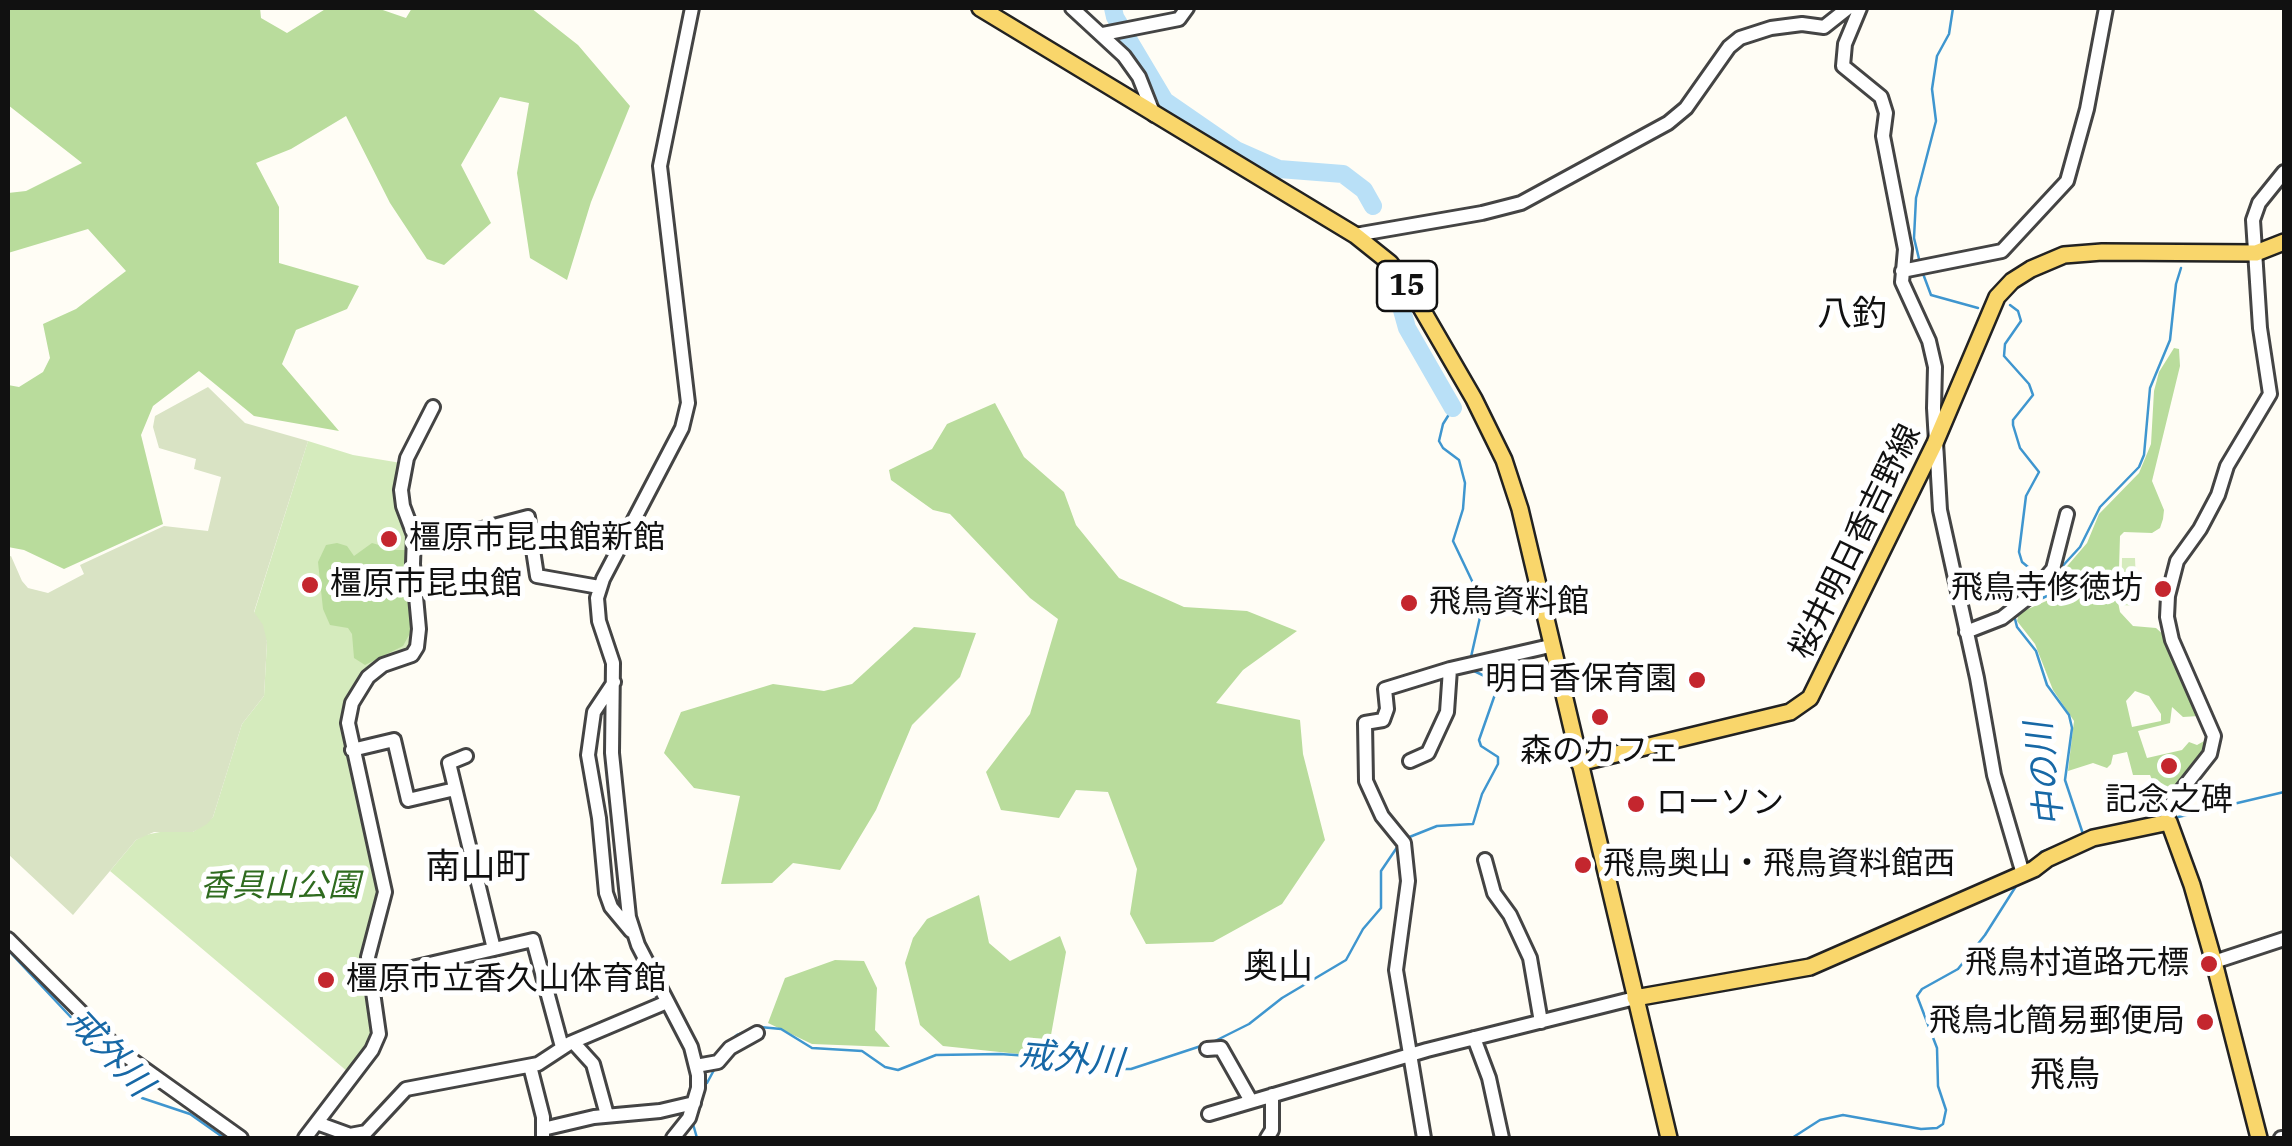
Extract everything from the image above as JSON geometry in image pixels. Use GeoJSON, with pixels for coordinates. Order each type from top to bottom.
{"type":"FeatureCollection","features":[{"type":"Feature","properties":{"kind":"main road","name":"15"},"geometry":{"type":"LineString","coordinates":[[980,8],[1355,235],[1390,263],[1416,298],[1504,460],[1520,509],[1579,763]]}},
{"type":"Feature","properties":{"kind":"main road","name":"桜井明日香吉野線"},"geometry":{"type":"LineString","coordinates":[[1579,763],[1790,712],[1810,698],[1935,444],[1997,297],[2012,281],[2031,268],[2064,255],[2256,253],[2284,242]]}},
{"type":"Feature","properties":{"kind":"main road"},"geometry":{"type":"LineString","coordinates":[[1579,763],[1669,1138]]}},
{"type":"Feature","properties":{"kind":"main road"},"geometry":{"type":"LineString","coordinates":[[1635,998],[1810,968],[2024,874],[2093,838],[2169,822],[2214,962],[2259,1138]]}},
{"type":"Feature","properties":{"kind":"street"},"geometry":{"type":"LineString","coordinates":[[633,932],[612,753],[614,682],[611,654],[599,622],[599,587],[682,428],[688,403],[660,166],[692,8]]}},
{"type":"Feature","properties":{"kind":"street"},"geometry":{"type":"LineString","coordinates":[[1072,8],[1104,34],[1139,78],[1154,115]]}},
{"type":"Feature","properties":{"kind":"street"},"geometry":{"type":"LineString","coordinates":[[1104,34],[1179,19],[1188,8]]}},
{"type":"Feature","properties":{"kind":"street"},"geometry":{"type":"LineString","coordinates":[[1355,235],[1482,213],[1521,202],[1668,123],[1686,108],[1729,47],[1740,38],[1802,24],[1824,28],[1848,8]]}},
{"type":"Feature","properties":{"kind":"street"},"geometry":{"type":"LineString","coordinates":[[1860,8],[1842,56],[1843,66],[1881,97],[1886,113],[1883,136],[1905,249],[1915,269]]}},
{"type":"Feature","properties":{"kind":"street"},"geometry":{"type":"LineString","coordinates":[[1915,269],[2002,251],[2067,180],[2087,109],[2106,8]]}},
{"type":"Feature","properties":{"kind":"street"},"geometry":{"type":"LineString","coordinates":[[2169,822],[2167,814],[2173,801],[2210,754],[2214,736],[2172,640],[2168,596],[2178,561],[2200,529],[2218,495],[2227,466],[2270,394],[2260,328],[2252,220],[2284,172]]}},
{"type":"Feature","properties":{"kind":"street"},"geometry":{"type":"LineString","coordinates":[[1915,269],[1905,292],[1916,307],[1936,367],[1935,444],[1940,510],[1994,776],[2024,874]]}},
{"type":"Feature","properties":{"kind":"street"},"geometry":{"type":"LineString","coordinates":[[305,1138],[376,1043],[380,1026],[368,957],[385,892],[352,750],[349,712],[362,684],[375,670],[412,655],[417,647],[412,527],[402,498],[404,466],[433,406]]}},
{"type":"Feature","properties":{"kind":"street"},"geometry":{"type":"LineString","coordinates":[[1966,632],[2002,618],[2053,569],[2067,514]]}},
{"type":"Feature","properties":{"kind":"street"},"geometry":{"type":"LineString","coordinates":[[412,527],[467,532],[528,516],[537,576],[599,587]]}},
{"type":"Feature","properties":{"kind":"street"},"geometry":{"type":"LineString","coordinates":[[1424,1138],[1396,970],[1408,881],[1403,841],[1382,816],[1366,781],[1365,723],[1383,720],[1386,688],[1550,646]]}},
{"type":"Feature","properties":{"kind":"street"},"geometry":{"type":"LineString","coordinates":[[1410,760],[1428,753],[1462,666]]}},
{"type":"Feature","properties":{"kind":"street"},"geometry":{"type":"LineString","coordinates":[[614,682],[594,712],[588,756],[600,818],[606,894],[611,907],[633,932],[691,1047],[709,1064]]}},
{"type":"Feature","properties":{"kind":"street"},"geometry":{"type":"LineString","coordinates":[[352,750],[394,740],[408,800],[455,789]]}},
{"type":"Feature","properties":{"kind":"street"},"geometry":{"type":"LineString","coordinates":[[466,756],[449,762],[494,949]]}},
{"type":"Feature","properties":{"kind":"street"},"geometry":{"type":"LineString","coordinates":[[1486,860],[1494,893],[1510,915],[1530,958],[1541,1022]]}},
{"type":"Feature","properties":{"kind":"street"},"geometry":{"type":"LineString","coordinates":[[8,939],[122,1053],[241,1138]]}},
{"type":"Feature","properties":{"kind":"street"},"geometry":{"type":"LineString","coordinates":[[2214,962],[2284,939]]}},
{"type":"Feature","properties":{"kind":"street"},"geometry":{"type":"LineString","coordinates":[[369,978],[533,940],[568,1044],[597,1072],[607,1114]]}},
{"type":"Feature","properties":{"kind":"street"},"geometry":{"type":"LineString","coordinates":[[1209,1114],[1474,1038],[1635,998]]}},
{"type":"Feature","properties":{"kind":"street"},"geometry":{"type":"LineString","coordinates":[[317,1124],[358,1135],[372,1127],[399,1095],[412,1086],[530,1066],[545,1061],[568,1044],[667,1002]]}},
{"type":"Feature","properties":{"kind":"street"},"geometry":{"type":"LineString","coordinates":[[673,1138],[686,1124],[709,1064],[757,1032]]}},
{"type":"Feature","properties":{"kind":"street"},"geometry":{"type":"LineString","coordinates":[[1474,1038],[1489,1078],[1502,1138]]}},
{"type":"Feature","properties":{"kind":"street"},"geometry":{"type":"LineString","coordinates":[[1207,1049],[1222,1048],[1251,1100]]}},
{"type":"Feature","properties":{"kind":"street"},"geometry":{"type":"LineString","coordinates":[[530,1066],[543,1134],[607,1114],[660,1111],[694,1103]]}},
{"type":"Feature","properties":{"kind":"street"},"geometry":{"type":"LineString","coordinates":[[1267,1138],[1272,1130],[1272,1095]]}},
{"type":"Feature","properties":{"kind":"green space"},"geometry":{"type":"Polygon","coordinates":[[[8,8],[260,8],[261,18],[287,33],[327,8],[377,8],[406,18],[412,8],[531,8],[578,45],[630,106],[591,202],[567,280],[530,258],[517,173],[529,103],[500,97],[461,165],[491,223],[444,265],[427,259],[390,203],[346,116],[291,149],[256,163],[279,207],[279,263],[359,286],[347,309],[296,330],[282,364],[339,431],[254,416],[199,371],[153,406],[141,435],[163,524],[64,569],[24,550],[8,547],[8,385],[19,387],[43,372],[50,358],[43,324],[76,309],[126,271],[88,229],[8,253],[8,193],[26,191],[82,163],[8,105],[8,8]]]}},
{"type":"Feature","properties":{"kind":"green space"},"geometry":{"type":"Polygon","coordinates":[[[2174,348],[2179,349],[2180,366],[2152,481],[2164,510],[2163,519],[2160,528],[2152,533],[2124,532],[2120,536],[2118,602],[2120,612],[2133,626],[2156,628],[2165,636],[2199,706],[2211,744],[2170,799],[2161,800],[2150,775],[2133,775],[2127,752],[2113,755],[2107,768],[2093,763],[2068,771],[2074,721],[2053,690],[2035,644],[2017,621],[2019,613],[2053,598],[2057,578],[2087,543],[2099,514],[2139,473],[2151,444],[2159,372],[2174,348]],[[2135,691],[2126,701],[2132,727],[2161,721],[2161,714],[2149,696],[2135,691]],[[2172,707],[2170,723],[2138,731],[2147,758],[2182,750],[2189,742],[2197,745],[2206,740],[2199,716],[2183,717],[2172,707]]]}},
{"type":"Feature","properties":{"kind":"green space"},"geometry":{"type":"Polygon","coordinates":[[[208,387],[245,423],[308,441],[254,612],[263,625],[267,642],[264,696],[242,724],[213,817],[207,824],[193,832],[154,832],[136,840],[73,915],[8,854],[8,557],[11,556],[28,588],[48,593],[84,574],[80,565],[164,526],[208,531],[221,477],[194,469],[196,459],[159,448],[153,427],[155,416],[208,387]]]}},
{"type":"Feature","properties":{"kind":"green space"},"geometry":{"type":"Polygon","coordinates":[[[995,403],[1024,457],[1064,492],[1076,525],[1119,578],[1184,607],[1247,611],[1297,631],[1243,670],[1216,703],[1300,720],[1303,754],[1325,840],[1282,904],[1213,942],[1146,944],[1130,914],[1137,869],[1108,792],[1076,790],[1059,818],[1001,810],[986,772],[1030,714],[1058,619],[1030,598],[950,514],[933,510],[891,480],[889,470],[932,449],[947,424],[995,403]]]}},
{"type":"Feature","properties":{"kind":"green space","name":"香具山公園"},"geometry":{"type":"Polygon","coordinates":[[[308,441],[353,455],[401,463],[395,502],[411,538],[415,626],[408,651],[354,688],[347,751],[379,900],[363,961],[376,1035],[348,1072],[110,871],[145,835],[193,832],[213,817],[242,724],[264,696],[267,642],[254,613],[308,441]]]}},
{"type":"Feature","properties":{"kind":"green space"},"geometry":{"type":"Polygon","coordinates":[[[372,543],[408,550],[405,563],[412,624],[409,635],[403,646],[365,665],[354,658],[348,628],[330,625],[323,609],[318,562],[326,545],[347,546],[354,556],[372,543]]]}},
{"type":"Feature","properties":{"kind":"green space"},"geometry":{"type":"Polygon","coordinates":[[[2122,558],[2135,558],[2137,606],[2121,605],[2122,558]]]}},
{"type":"Feature","properties":{"kind":"green space"},"geometry":{"type":"Polygon","coordinates":[[[914,627],[976,633],[960,677],[912,725],[876,810],[840,870],[793,863],[772,883],[721,884],[740,796],[694,788],[664,753],[681,712],[773,684],[824,691],[852,684],[914,627]]]}},
{"type":"Feature","properties":{"kind":"green space"},"geometry":{"type":"Polygon","coordinates":[[[979,895],[989,943],[1010,961],[1060,936],[1066,952],[1047,1057],[943,1046],[920,1025],[905,963],[913,938],[927,919],[979,895]]]}},
{"type":"Feature","properties":{"kind":"green space"},"geometry":{"type":"Polygon","coordinates":[[[835,960],[864,961],[877,988],[875,1030],[890,1047],[812,1044],[768,1023],[785,978],[835,960]]]}},
{"type":"Feature","properties":{"kind":"waterway","name":"戒外川"},"geometry":{"type":"LineString","coordinates":[[1113,8],[1165,101],[1236,150],[1279,169],[1343,174],[1364,190],[1373,206]]}},
{"type":"Feature","properties":{"kind":"waterway","name":"中の川"},"geometry":{"type":"LineString","coordinates":[[1920,263],[1914,238],[1916,198],[1936,121],[1932,89],[1937,56],[1949,34],[1953,8]]}},
{"type":"Feature","properties":{"kind":"waterway"},"geometry":{"type":"LineString","coordinates":[[2058,571],[2080,547],[2100,507],[2139,467],[2144,455],[2150,388],[2170,340],[2181,268]]}},
{"type":"Feature","properties":{"kind":"waterway","name":"中の川"},"geometry":{"type":"LineString","coordinates":[[1922,271],[1931,295],[1978,308]]}},
{"type":"Feature","properties":{"kind":"waterway","name":"戒外川"},"geometry":{"type":"LineString","coordinates":[[1393,278],[1407,328],[1453,408]]}},
{"type":"Feature","properties":{"kind":"waterway","name":"中の川"},"geometry":{"type":"LineString","coordinates":[[2010,305],[2018,311],[2021,321],[2005,344],[2004,356],[2029,384],[2033,395],[2013,425],[2020,448],[2039,472],[2026,496],[2019,552],[2022,562],[2039,576]]}},
{"type":"Feature","properties":{"kind":"waterway","name":"戒外川"},"geometry":{"type":"LineString","coordinates":[[1453,408],[1439,441],[1459,460],[1465,483],[1463,509],[1453,541],[1483,604],[1471,657]]}},
{"type":"Feature","properties":{"kind":"waterway","name":"中の川"},"geometry":{"type":"LineString","coordinates":[[2028,605],[2049,595],[2049,583]]}},
{"type":"Feature","properties":{"kind":"waterway","name":"中の川"},"geometry":{"type":"LineString","coordinates":[[2014,615],[2017,627],[2036,651],[2047,685],[2069,715],[2072,728],[2065,780],[2083,834]]}},
{"type":"Feature","properties":{"kind":"waterway","name":"戒外川"},"geometry":{"type":"LineString","coordinates":[[1407,838],[1437,826],[1473,824],[1482,794],[1498,764],[1498,757],[1481,746],[1479,740],[1499,683],[1472,670]]}},
{"type":"Feature","properties":{"kind":"waterway"},"geometry":{"type":"LineString","coordinates":[[2174,818],[2284,792]]}},
{"type":"Feature","properties":{"kind":"waterway","name":"戒外川"},"geometry":{"type":"LineString","coordinates":[[1213,1042],[1249,1024],[1282,998],[1346,960],[1363,929],[1381,908],[1381,871],[1400,843]]}},
{"type":"Feature","properties":{"kind":"waterway","name":"中の川"},"geometry":{"type":"LineString","coordinates":[[2035,859],[2041,852],[2058,846]]}},
{"type":"Feature","properties":{"kind":"waterway","name":"中の川"},"geometry":{"type":"LineString","coordinates":[[1792,1138],[1820,1120],[1843,1115],[1921,1129],[1943,1124],[1946,1110],[1938,1086],[1937,1048],[1917,996],[1922,989],[1958,969],[2018,883]]}},
{"type":"Feature","properties":{"kind":"waterway","name":"戒外川"},"geometry":{"type":"LineString","coordinates":[[8,950],[95,1043],[128,1068],[142,1098],[190,1114],[224,1138]]}},
{"type":"Feature","properties":{"kind":"waterway","name":"戒外川"},"geometry":{"type":"LineString","coordinates":[[760,1027],[781,1029],[812,1048],[862,1051],[885,1067],[898,1070],[936,1055],[1000,1054],[1060,1058],[1101,1069],[1131,1069],[1201,1046]]}},
{"type":"Feature","properties":{"kind":"waterway","name":"戒外川"},"geometry":{"type":"LineString","coordinates":[[729,1042],[752,1029]]}},
{"type":"Feature","properties":{"kind":"waterway","name":"戒外川"},"geometry":{"type":"LineString","coordinates":[[707,1083],[714,1070]]}},
{"type":"Feature","properties":{"kind":"waterway","name":"戒外川"},"geometry":{"type":"LineString","coordinates":[[693,1124],[697,1138]]}},
{"type":"Feature","properties":{"kind":"place","name":"橿原市昆虫館新館"},"geometry":{"type":"Point","coordinates":[389,539]}},
{"type":"Feature","properties":{"kind":"place","name":"橿原市昆虫館"},"geometry":{"type":"Point","coordinates":[310,585]}},
{"type":"Feature","properties":{"kind":"place","name":"飛鳥寺修徳坊"},"geometry":{"type":"Point","coordinates":[2163,589]}},
{"type":"Feature","properties":{"kind":"place","name":"飛鳥資料館"},"geometry":{"type":"Point","coordinates":[1409,603]}},
{"type":"Feature","properties":{"kind":"place","name":"明日香保育園"},"geometry":{"type":"Point","coordinates":[1697,680]}},
{"type":"Feature","properties":{"kind":"place","name":"森のカフェ"},"geometry":{"type":"Point","coordinates":[1600,717]}},
{"type":"Feature","properties":{"kind":"place","name":"記念之碑"},"geometry":{"type":"Point","coordinates":[2169,766]}},
{"type":"Feature","properties":{"kind":"place","name":"ローソン"},"geometry":{"type":"Point","coordinates":[1636,804]}},
{"type":"Feature","properties":{"kind":"place","name":"飛鳥奥山・飛鳥資料館西"},"geometry":{"type":"Point","coordinates":[1583,865]}},
{"type":"Feature","properties":{"kind":"place","name":"飛鳥村道路元標"},"geometry":{"type":"Point","coordinates":[2209,964]}},
{"type":"Feature","properties":{"kind":"place","name":"橿原市立香久山体育館"},"geometry":{"type":"Point","coordinates":[326,980]}},
{"type":"Feature","properties":{"kind":"place","name":"飛鳥北簡易郵便局"},"geometry":{"type":"Point","coordinates":[2205,1022]}},
{"type":"Feature","properties":{"kind":"district","name":"八釣"},"geometry":{"type":"Point","coordinates":[1852,315]}},
{"type":"Feature","properties":{"kind":"district","name":"南山町"},"geometry":{"type":"Point","coordinates":[478,868]}},
{"type":"Feature","properties":{"kind":"district","name":"奥山"},"geometry":{"type":"Point","coordinates":[1278,968]}},
{"type":"Feature","properties":{"kind":"district","name":"飛鳥"},"geometry":{"type":"Point","coordinates":[2065,1076]}}]}
